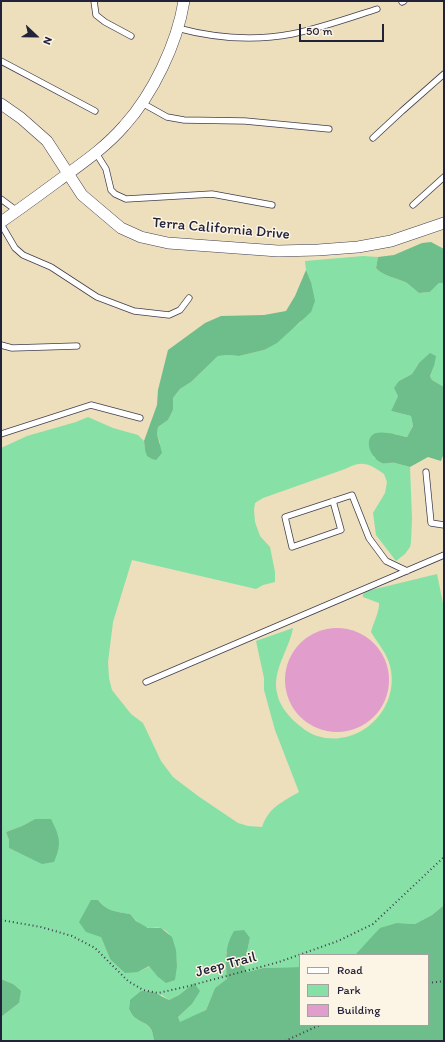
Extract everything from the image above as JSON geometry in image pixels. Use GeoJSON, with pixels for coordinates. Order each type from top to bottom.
{"type":"FeatureCollection","features":[{"type":"Feature","properties":{"kind":"street"},"geometry":{"type":"LineString","coordinates":[[1,223],[96,153],[124,126],[142,102],[166,58],[177,28],[184,1]]}},
{"type":"Feature","properties":{"kind":"street","name":"Terra California Drive"},"geometry":{"type":"LineString","coordinates":[[1,104],[21,118],[47,141],[82,195],[121,228],[141,237],[168,243],[278,251],[318,250],[358,247],[391,241],[444,224]]}},
{"type":"Feature","properties":{"kind":"lane"},"geometry":{"type":"LineString","coordinates":[[94,1],[96,16],[131,36]]}},
{"type":"Feature","properties":{"kind":"lane"},"geometry":{"type":"LineString","coordinates":[[177,28],[202,35],[244,38],[290,34],[333,23],[377,9]]}},
{"type":"Feature","properties":{"kind":"lane"},"geometry":{"type":"LineString","coordinates":[[1,61],[95,111]]}},
{"type":"Feature","properties":{"kind":"lane"},"geometry":{"type":"LineString","coordinates":[[373,138],[402,110],[444,74]]}},
{"type":"Feature","properties":{"kind":"lane"},"geometry":{"type":"LineString","coordinates":[[142,102],[167,117],[184,120],[245,121],[329,129]]}},
{"type":"Feature","properties":{"kind":"lane"},"geometry":{"type":"LineString","coordinates":[[96,153],[106,169],[112,190],[115,194],[126,199],[212,194],[272,205]]}},
{"type":"Feature","properties":{"kind":"lane"},"geometry":{"type":"LineString","coordinates":[[413,205],[444,177]]}},
{"type":"Feature","properties":{"kind":"lane"},"geometry":{"type":"LineString","coordinates":[[1,199],[17,211]]}},
{"type":"Feature","properties":{"kind":"lane"},"geometry":{"type":"LineString","coordinates":[[1,223],[16,248],[23,256],[50,267],[97,297],[134,311],[169,315],[180,310],[189,298]]}},
{"type":"Feature","properties":{"kind":"lane"},"geometry":{"type":"LineString","coordinates":[[1,345],[12,348],[77,346]]}},
{"type":"Feature","properties":{"kind":"lane"},"geometry":{"type":"LineString","coordinates":[[1,434],[91,405],[140,418]]}},
{"type":"Feature","properties":{"kind":"lane"},"geometry":{"type":"LineString","coordinates":[[426,472],[431,523],[444,525]]}},
{"type":"Feature","properties":{"kind":"lane"},"geometry":{"type":"LineString","coordinates":[[333,501],[341,530],[292,547],[285,517],[333,501],[352,495],[369,538],[386,561],[407,571]]}},
{"type":"Feature","properties":{"kind":"lane"},"geometry":{"type":"LineString","coordinates":[[146,682],[444,555]]}},
{"type":"Feature","properties":{"kind":"path","name":"Jeep Trail"},"geometry":{"type":"LineString","coordinates":[[301,954],[338,941],[373,924],[444,857]]}},
{"type":"Feature","properties":{"kind":"path","name":"Jeep Trail"},"geometry":{"type":"LineString","coordinates":[[1,920],[41,927],[72,936],[95,948],[128,981],[143,990],[158,992],[185,987],[279,962],[299,955]]}},
{"type":"Feature","properties":{"kind":"path"},"geometry":{"type":"LineString","coordinates":[[429,983],[444,980]]}},
{"type":"Feature","properties":{"kind":"path"},"geometry":{"type":"LineString","coordinates":[[285,1041],[318,1026]]}},
{"type":"Feature","properties":{"kind":"green space"},"geometry":{"type":"Polygon","coordinates":[[[431,242],[444,249],[444,283],[439,283],[430,292],[419,293],[407,283],[386,275],[376,268],[378,257],[394,255],[422,243],[431,242]]]}},
{"type":"Feature","properties":{"kind":"green space"},"geometry":{"type":"Polygon","coordinates":[[[363,256],[378,257],[376,268],[379,271],[407,283],[419,293],[430,292],[439,283],[444,283],[444,387],[432,380],[430,376],[434,366],[419,363],[412,374],[399,381],[398,396],[391,411],[411,416],[413,426],[407,437],[394,434],[373,457],[382,463],[395,463],[410,467],[412,518],[410,547],[405,554],[396,561],[376,535],[373,513],[385,493],[387,482],[384,474],[370,465],[356,464],[263,498],[255,503],[255,522],[260,536],[270,547],[275,572],[275,582],[263,585],[256,589],[132,560],[113,622],[108,662],[109,678],[112,690],[131,714],[143,723],[161,761],[173,777],[238,823],[248,826],[262,827],[268,815],[276,806],[299,792],[275,730],[264,690],[264,678],[256,641],[293,628],[277,676],[277,693],[281,705],[294,721],[314,735],[333,738],[348,737],[361,731],[373,722],[383,710],[389,697],[392,682],[389,661],[371,632],[379,603],[363,597],[363,594],[367,591],[437,574],[444,608],[444,905],[432,915],[415,924],[397,923],[368,942],[356,954],[299,954],[299,967],[263,968],[247,972],[244,966],[250,938],[226,952],[227,980],[215,988],[206,1010],[180,1023],[178,1017],[192,1004],[194,983],[179,995],[169,1000],[162,995],[130,1000],[129,1009],[131,1013],[134,1017],[150,1027],[154,1041],[1,1041],[1,1017],[19,1003],[13,984],[1,979],[1,448],[27,436],[76,422],[88,417],[113,428],[138,435],[144,441],[145,450],[160,443],[157,434],[158,427],[168,420],[173,410],[173,398],[180,389],[191,382],[218,356],[239,356],[264,350],[301,322],[311,282],[306,270],[305,261],[363,256]],[[35,819],[6,832],[9,840],[9,848],[42,863],[35,819]],[[98,900],[101,937],[110,959],[138,972],[150,966],[157,976],[177,966],[172,938],[165,930],[141,925],[130,914],[116,912],[101,904],[98,900]]]}},
{"type":"Feature","properties":{"kind":"green space"},"geometry":{"type":"Polygon","coordinates":[[[306,270],[311,282],[315,301],[311,312],[277,343],[264,350],[239,356],[218,356],[191,382],[180,389],[173,398],[173,410],[168,420],[158,427],[157,434],[162,453],[156,460],[147,456],[144,441],[157,405],[158,390],[168,350],[205,323],[221,316],[264,315],[286,311],[295,296],[306,270]]]}},
{"type":"Feature","properties":{"kind":"green space"},"geometry":{"type":"Polygon","coordinates":[[[430,353],[436,356],[430,376],[432,380],[444,387],[444,453],[441,461],[428,457],[410,467],[393,463],[382,463],[374,457],[370,448],[369,439],[376,433],[383,432],[407,437],[413,426],[411,416],[391,411],[398,396],[394,388],[399,381],[412,374],[419,363],[430,353]]]}},
{"type":"Feature","properties":{"kind":"green space"},"geometry":{"type":"Polygon","coordinates":[[[35,819],[51,819],[54,825],[59,840],[59,845],[54,862],[42,864],[9,848],[9,840],[6,832],[35,819]]]}},
{"type":"Feature","properties":{"kind":"green space"},"geometry":{"type":"Polygon","coordinates":[[[91,900],[98,900],[108,909],[130,914],[136,921],[148,928],[161,928],[172,937],[176,950],[177,966],[175,980],[166,983],[157,976],[149,966],[138,972],[125,973],[110,959],[101,937],[86,932],[79,922],[91,900]]]}},
{"type":"Feature","properties":{"kind":"green space"},"geometry":{"type":"Polygon","coordinates":[[[444,905],[444,1041],[154,1041],[150,1027],[134,1017],[129,1009],[130,1000],[141,991],[153,992],[169,1000],[179,995],[194,983],[200,991],[192,1004],[178,1017],[180,1022],[206,1010],[215,988],[227,979],[226,955],[231,937],[234,931],[244,930],[250,938],[244,966],[247,972],[263,968],[299,967],[299,1026],[429,1026],[429,954],[356,954],[380,928],[397,923],[415,924],[432,915],[444,905]]]}},
{"type":"Feature","properties":{"kind":"green space"},"geometry":{"type":"Polygon","coordinates":[[[1,979],[13,984],[21,991],[19,1003],[1,1017],[1,979]]]}},
{"type":"Feature","properties":{"kind":"building"},"geometry":{"type":"Polygon","coordinates":[[[337,628],[357,632],[374,643],[385,660],[389,680],[385,700],[374,717],[357,728],[337,732],[317,728],[300,717],[289,700],[285,680],[289,660],[300,643],[317,632],[337,628]]]}}]}
